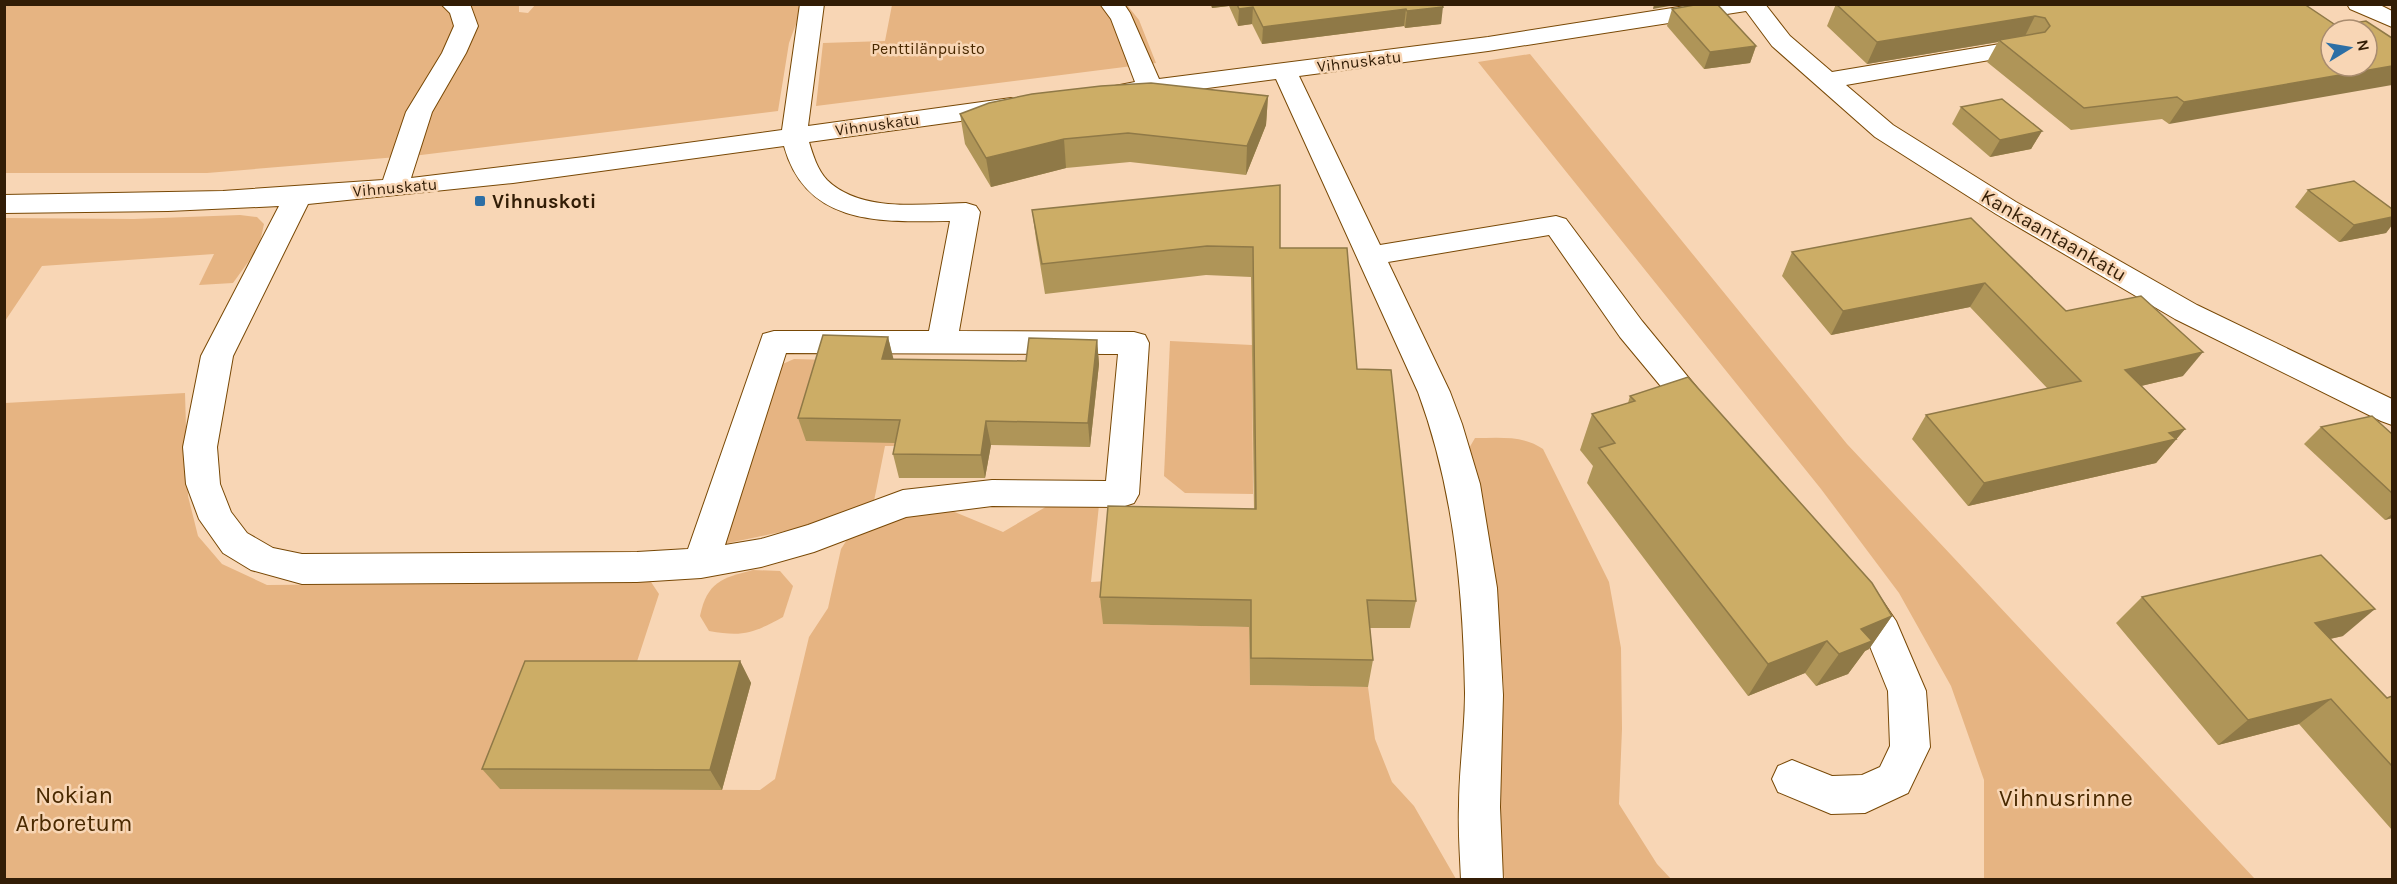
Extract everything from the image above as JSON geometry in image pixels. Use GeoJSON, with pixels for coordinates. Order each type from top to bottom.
{"type":"FeatureCollection","features":[{"type":"Feature","properties":{"kind":"street"},"geometry":{"type":"LineString","coordinates":[[394,187],[419,112],[454,53],[466,26],[461,9],[452,4]]}},
{"type":"Feature","properties":{"kind":"street"},"geometry":{"type":"LineString","coordinates":[[812,4],[794,135],[797,154],[816,185],[840,203],[875,212],[966,212],[942,342]]}},
{"type":"Feature","properties":{"kind":"street"},"geometry":{"type":"LineString","coordinates":[[1111,4],[1122,18],[1150,88]]}},
{"type":"Feature","properties":{"kind":"street","name":"Vihnuskatu"},"geometry":{"type":"LineString","coordinates":[[1095,95],[1488,44],[1747,4]]}},
{"type":"Feature","properties":{"kind":"street","name":"Kankaantaankatu"},"geometry":{"type":"LineString","coordinates":[[1752,4],[1781,40],[1884,131],[2006,208],[2186,312],[2392,413]]}},
{"type":"Feature","properties":{"kind":"street"},"geometry":{"type":"LineString","coordinates":[[2358,4],[2392,20]]}},
{"type":"Feature","properties":{"kind":"street"},"geometry":{"type":"LineString","coordinates":[[1826,81],[2024,47]]}},
{"type":"Feature","properties":{"kind":"street"},"geometry":{"type":"LineString","coordinates":[[1284,70],[1434,392],[1446,424],[1463,484],[1479,588],[1484,694],[1479,807],[1482,879]]}},
{"type":"Feature","properties":{"kind":"street","name":"Vihnuskatu"},"geometry":{"type":"LineString","coordinates":[[4,204],[84,204],[298,196],[394,187],[1040,102]]}},
{"type":"Feature","properties":{"kind":"street"},"geometry":{"type":"LineString","coordinates":[[298,196],[217,356],[200,447],[203,484],[216,519],[235,543],[264,560],[302,569],[637,567],[701,563],[761,553],[814,538],[903,504],[992,492],[1122,494],[1134,343],[774,342],[701,563]]}},
{"type":"Feature","properties":{"kind":"street"},"geometry":{"type":"LineString","coordinates":[[1370,256],[1556,225],[1631,329],[1720,435]]}},
{"type":"Feature","properties":{"kind":"street"},"geometry":{"type":"LineString","coordinates":[[1792,779],[1831,795],[1865,794],[1894,780],[1910,747],[1907,691],[1883,632],[1837,567]]}},
{"type":"Feature","properties":{"kind":"green space"},"geometry":{"type":"Polygon","coordinates":[[[519,4],[519,12],[528,13],[536,4],[803,5],[789,43],[778,111],[421,155],[207,173],[5,173],[4,5],[519,4]]]}},
{"type":"Feature","properties":{"kind":"green space","name":"Penttilänpuisto"},"geometry":{"type":"Polygon","coordinates":[[[892,5],[1127,5],[1139,20],[1156,63],[816,106],[823,43],[885,41],[892,5]]]}},
{"type":"Feature","properties":{"kind":"green space","name":"Vihnusrinne"},"geometry":{"type":"Polygon","coordinates":[[[1530,54],[1847,444],[2255,879],[1984,879],[1984,780],[1951,686],[1899,593],[1821,489],[1478,62],[1530,54]]]}},
{"type":"Feature","properties":{"kind":"green space"},"geometry":{"type":"Polygon","coordinates":[[[240,215],[257,217],[264,224],[259,247],[233,283],[199,285],[214,254],[42,266],[5,321],[5,218],[134,219],[240,215]]]}},
{"type":"Feature","properties":{"kind":"green space"},"geometry":{"type":"Polygon","coordinates":[[[1170,341],[1252,345],[1253,494],[1185,493],[1164,476],[1170,341]]]}},
{"type":"Feature","properties":{"kind":"green space"},"geometry":{"type":"Polygon","coordinates":[[[794,359],[830,360],[906,446],[885,446],[874,501],[804,527],[724,544],[778,366],[794,359]]]}},
{"type":"Feature","properties":{"kind":"green space","name":"Nokian Arboretum"},"geometry":{"type":"Polygon","coordinates":[[[185,393],[188,496],[198,536],[222,564],[267,585],[651,582],[659,594],[630,683],[501,789],[760,790],[775,779],[809,637],[828,608],[841,549],[850,535],[905,512],[945,508],[1003,532],[1049,505],[1099,505],[1091,582],[1107,581],[1103,624],[1249,627],[1250,685],[1368,687],[1375,739],[1392,782],[1414,806],[1456,879],[5,880],[5,403],[185,393]]]}},
{"type":"Feature","properties":{"kind":"green space"},"geometry":{"type":"Polygon","coordinates":[[[1475,438],[1519,439],[1543,449],[1609,582],[1621,648],[1622,729],[1619,804],[1657,864],[1671,879],[1505,879],[1500,859],[1499,799],[1504,691],[1497,590],[1468,450],[1475,438]]]}},
{"type":"Feature","properties":{"kind":"green space"},"geometry":{"type":"Polygon","coordinates":[[[753,570],[780,571],[793,586],[783,617],[748,632],[731,634],[709,631],[700,616],[712,589],[724,579],[753,570]]]}},
{"type":"Feature","properties":{"kind":"building"},"geometry":{"type":"Polygon","coordinates":[[[1237,4],[1442,4],[1443,7],[1407,11],[1406,9],[1263,27],[1253,7],[1239,9],[1237,4]]]}},
{"type":"Feature","properties":{"kind":"building"},"geometry":{"type":"Polygon","coordinates":[[[1700,4],[1717,4],[1756,46],[1710,52],[1672,9],[1700,4]]]}},
{"type":"Feature","properties":{"kind":"building"},"geometry":{"type":"Polygon","coordinates":[[[1836,4],[2304,4],[2325,18],[2319,18],[2319,78],[2323,78],[2184,102],[2177,97],[2084,108],[1999,40],[2045,32],[2050,26],[2045,18],[2035,16],[1877,42],[1836,4]]]}},
{"type":"Feature","properties":{"kind":"building"},"geometry":{"type":"Polygon","coordinates":[[[2379,30],[2392,38],[2392,66],[2379,68],[2379,30]]]}},
{"type":"Feature","properties":{"kind":"building"},"geometry":{"type":"Polygon","coordinates":[[[1151,83],[1268,96],[1247,146],[1128,133],[1064,139],[986,158],[960,114],[989,103],[1032,94],[1151,83]]]}},
{"type":"Feature","properties":{"kind":"building"},"geometry":{"type":"Polygon","coordinates":[[[2002,99],[2042,131],[2000,140],[1961,107],[2002,99]]]}},
{"type":"Feature","properties":{"kind":"building"},"geometry":{"type":"Polygon","coordinates":[[[2354,181],[2392,209],[2392,217],[2354,225],[2308,190],[2354,181]]]}},
{"type":"Feature","properties":{"kind":"building"},"geometry":{"type":"Polygon","coordinates":[[[1280,185],[1280,248],[1347,248],[1357,369],[1391,370],[1416,601],[1367,600],[1373,660],[1251,658],[1251,600],[1100,597],[1108,506],[1256,509],[1253,247],[1207,246],[1042,264],[1032,210],[1280,185]]]}},
{"type":"Feature","properties":{"kind":"building"},"geometry":{"type":"Polygon","coordinates":[[[1971,218],[2066,311],[2141,296],[2203,352],[2125,370],[2185,429],[2169,433],[2176,439],[1984,483],[1926,415],[2081,381],[1985,283],[1843,311],[1792,252],[1971,218]]]}},
{"type":"Feature","properties":{"kind":"building"},"geometry":{"type":"Polygon","coordinates":[[[823,335],[888,337],[882,359],[1026,361],[1029,338],[1097,340],[1088,423],[986,421],[981,455],[893,454],[900,420],[798,418],[823,335]]]}},
{"type":"Feature","properties":{"kind":"building"},"geometry":{"type":"Polygon","coordinates":[[[1688,377],[1872,583],[1892,616],[1861,629],[1872,641],[1839,654],[1827,641],[1768,664],[1599,448],[1615,443],[1592,414],[1635,401],[1630,396],[1688,377]]]}},
{"type":"Feature","properties":{"kind":"building"},"geometry":{"type":"Polygon","coordinates":[[[2372,416],[2392,434],[2392,493],[2321,427],[2372,416]]]}},
{"type":"Feature","properties":{"kind":"building"},"geometry":{"type":"Polygon","coordinates":[[[2321,555],[2375,609],[2315,623],[2387,698],[2392,696],[2392,766],[2331,699],[2248,720],[2142,597],[2321,555]]]}},
{"type":"Feature","properties":{"kind":"building"},"geometry":{"type":"Polygon","coordinates":[[[525,661],[740,661],[710,770],[482,769],[525,661]]]}},
{"type":"Feature","properties":{"kind":"place","name":"Vihnuskoti"},"geometry":{"type":"Point","coordinates":[480,201]}}]}
